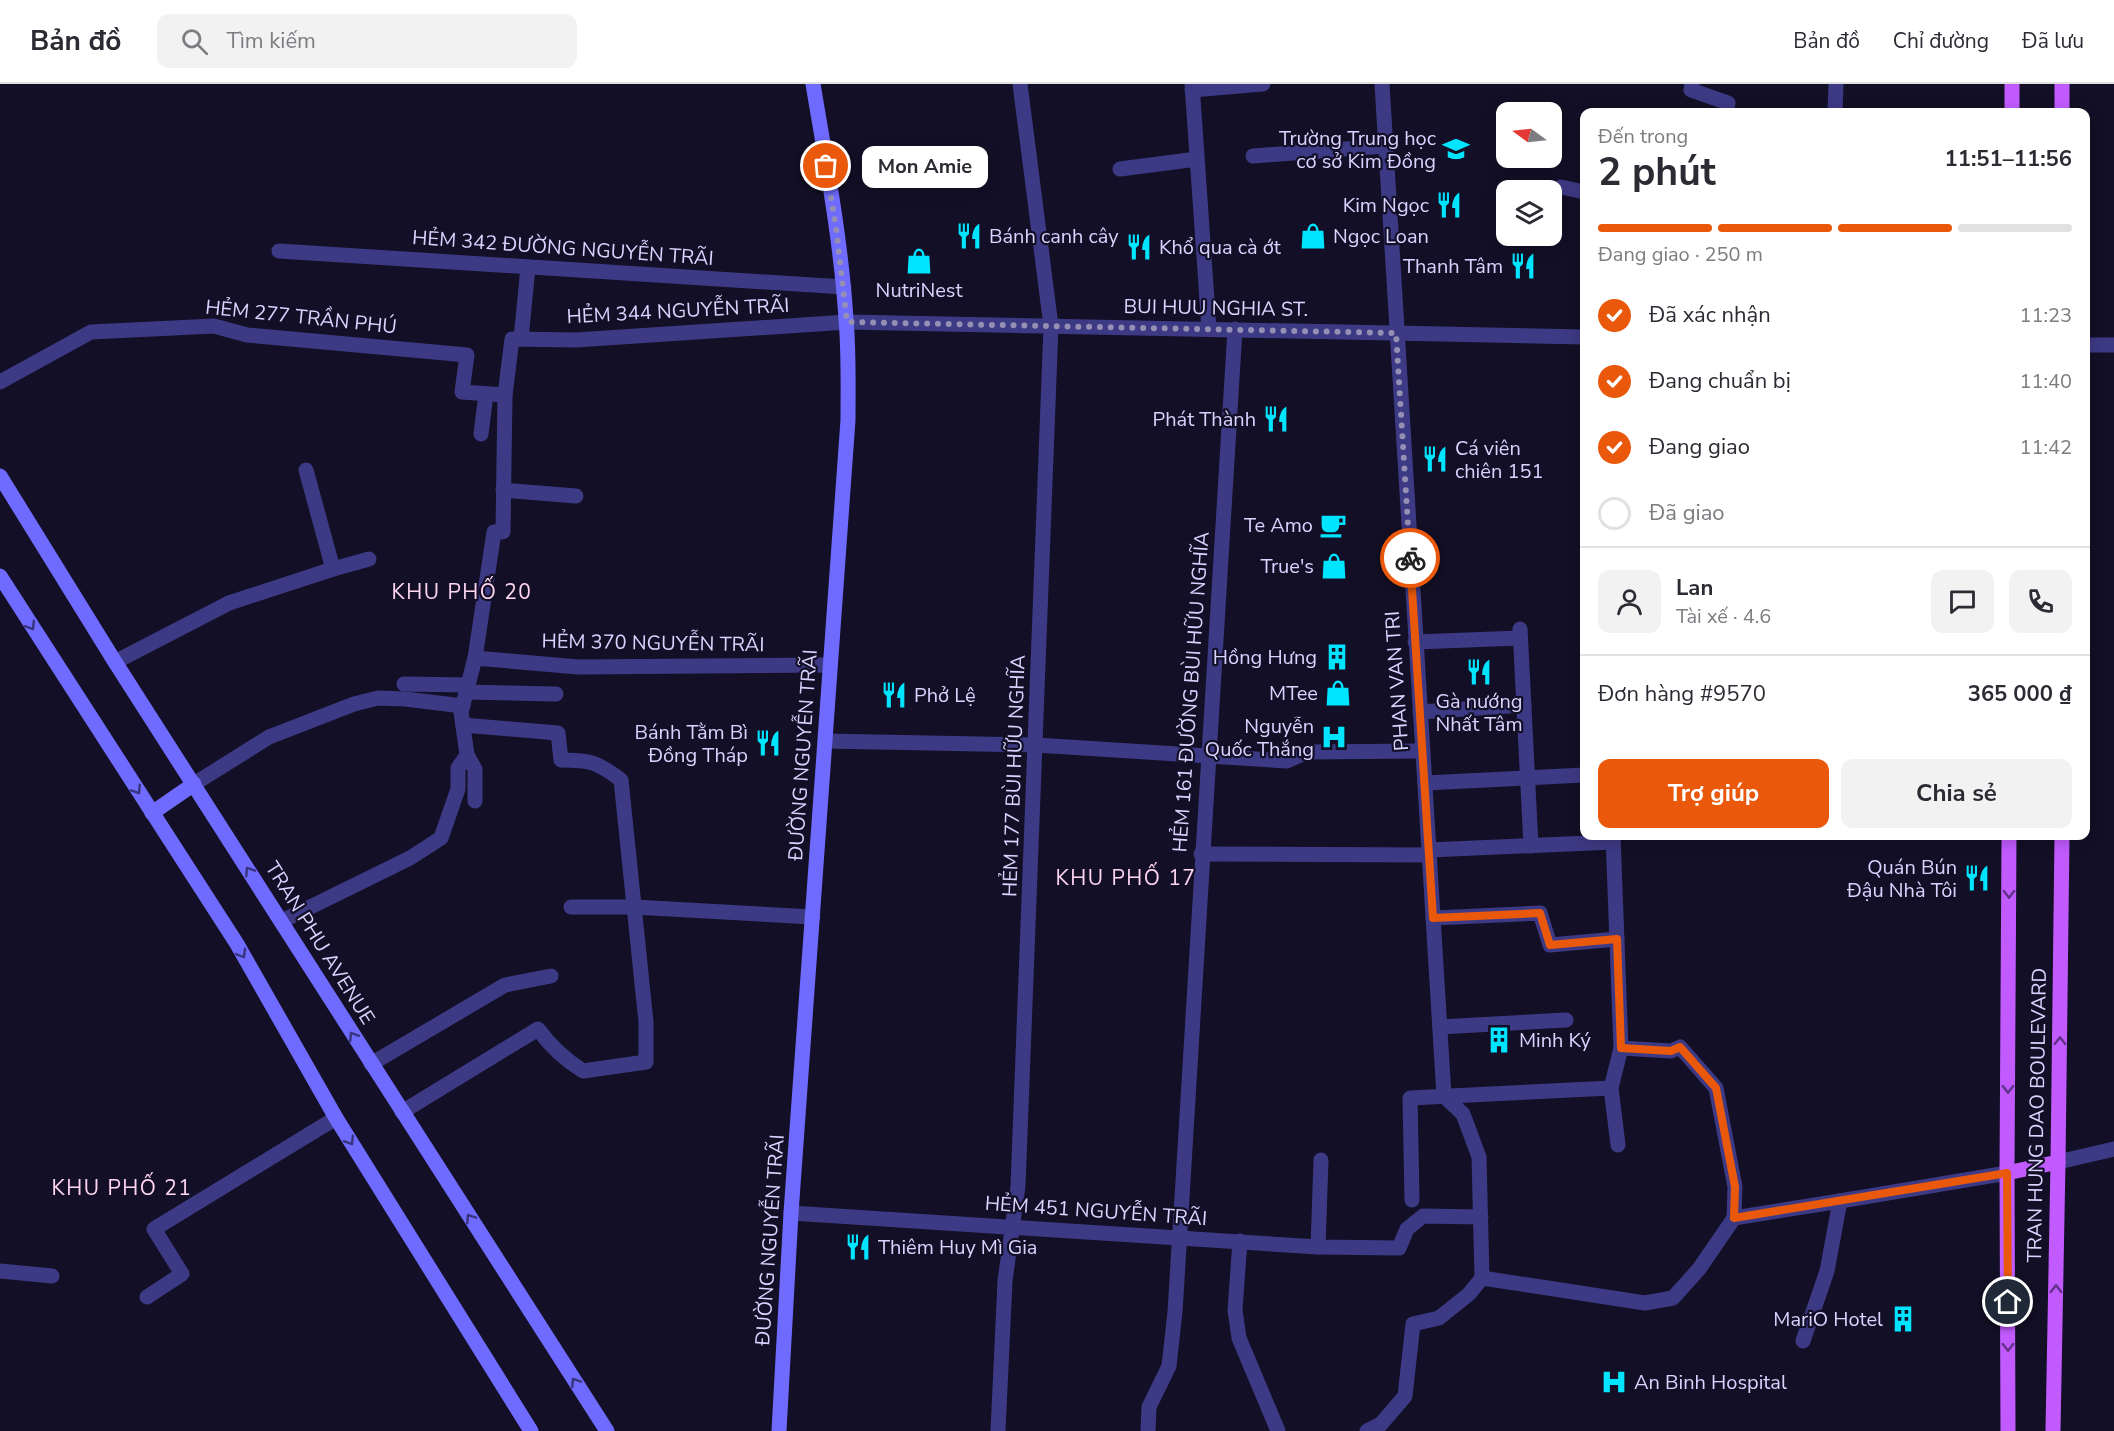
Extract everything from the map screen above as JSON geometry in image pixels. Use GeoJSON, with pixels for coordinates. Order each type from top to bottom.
{"type":"FeatureCollection","features":[{"type":"Feature","properties":{"kind":"main road","name":"ĐƯỜNG NGUYỄN TRÃI"},"geometry":{"type":"LineString","coordinates":[[779,1431],[791,1213],[848,420],[847,322],[844,287],[813,84]]}},
{"type":"Feature","properties":{"kind":"main road"},"geometry":{"type":"LineString","coordinates":[[2012,84],[2013,108]]}},
{"type":"Feature","properties":{"kind":"main road"},"geometry":{"type":"LineString","coordinates":[[2062,84],[2062,108]]}},
{"type":"Feature","properties":{"kind":"main road","name":"TRAN PHU AVENUE"},"geometry":{"type":"LineString","coordinates":[[0,476],[115,662],[607,1431]]}},
{"type":"Feature","properties":{"kind":"main road"},"geometry":{"type":"LineString","coordinates":[[0,576],[237,944],[336,1118],[531,1431]]}},
{"type":"Feature","properties":{"kind":"main road"},"geometry":{"type":"LineString","coordinates":[[152,813],[194,784]]}},
{"type":"Feature","properties":{"kind":"main road","name":"TRAN HUNG DAO BOULEVARD"},"geometry":{"type":"LineString","coordinates":[[2008,1431],[2009,840]]}},
{"type":"Feature","properties":{"kind":"main road","name":"TRAN HUNG DAO BOULEVARD"},"geometry":{"type":"LineString","coordinates":[[2053,1431],[2062,840]]}},
{"type":"Feature","properties":{"kind":"main road"},"geometry":{"type":"LineString","coordinates":[[2007,1173],[2058,1162]]}},
{"type":"Feature","properties":{"kind":"street","name":"HẺM 177 BÙI HỮU NGHĨA"},"geometry":{"type":"LineString","coordinates":[[998,1431],[1005,1281],[1018,1186],[1051,326],[1036,180],[1020,84]]}},
{"type":"Feature","properties":{"kind":"street"},"geometry":{"type":"LineString","coordinates":[[1209,329],[1192,87],[1263,84]]}},
{"type":"Feature","properties":{"kind":"street","name":"PHAN VAN TRI"},"geometry":{"type":"LineString","coordinates":[[1382,84],[1444,1096]]}},
{"type":"Feature","properties":{"kind":"street"},"geometry":{"type":"LineString","coordinates":[[1692,84],[1691,90],[1728,103],[1727,108]]}},
{"type":"Feature","properties":{"kind":"street"},"geometry":{"type":"LineString","coordinates":[[1835,108],[1836,84]]}},
{"type":"Feature","properties":{"kind":"street"},"geometry":{"type":"LineString","coordinates":[[1253,156],[1385,146]]}},
{"type":"Feature","properties":{"kind":"street"},"geometry":{"type":"LineString","coordinates":[[1120,169],[1197,159]]}},
{"type":"Feature","properties":{"kind":"street"},"geometry":{"type":"LineString","coordinates":[[1562,187],[1580,191]]}},
{"type":"Feature","properties":{"kind":"street","name":"HẺM 342 ĐƯỜNG NGUYỄN TRÃI"},"geometry":{"type":"LineString","coordinates":[[279,251],[844,287]]}},
{"type":"Feature","properties":{"kind":"street"},"geometry":{"type":"LineString","coordinates":[[475,801],[475,769],[467,755],[461,712],[476,658],[494,532],[503,532],[505,395],[517,339],[528,267]]}},
{"type":"Feature","properties":{"kind":"street","name":"BUI HUU NGHIA ST."},"geometry":{"type":"LineString","coordinates":[[847,322],[1580,337]]}},
{"type":"Feature","properties":{"kind":"street","name":"HẺM 344 NGUYỄN TRÃI"},"geometry":{"type":"LineString","coordinates":[[517,339],[576,340],[847,322]]}},
{"type":"Feature","properties":{"kind":"street","name":"HẺM 277 TRẦN PHÚ"},"geometry":{"type":"LineString","coordinates":[[0,382],[91,332],[214,326],[247,335],[467,355],[462,392],[486,394]]}},
{"type":"Feature","properties":{"kind":"street","name":"HẺM 161 ĐƯỜNG BÙI HỮU NGHĨA"},"geometry":{"type":"LineString","coordinates":[[1148,1431],[1149,1407],[1169,1366],[1179,1238],[1235,329]]}},
{"type":"Feature","properties":{"kind":"street"},"geometry":{"type":"LineString","coordinates":[[2090,345],[2114,345]]}},
{"type":"Feature","properties":{"kind":"street"},"geometry":{"type":"LineString","coordinates":[[481,434],[486,394],[505,395]]}},
{"type":"Feature","properties":{"kind":"street"},"geometry":{"type":"LineString","coordinates":[[306,471],[333,569]]}},
{"type":"Feature","properties":{"kind":"street"},"geometry":{"type":"LineString","coordinates":[[504,489],[576,496]]}},
{"type":"Feature","properties":{"kind":"street"},"geometry":{"type":"LineString","coordinates":[[115,662],[230,603],[320,572],[369,560]]}},
{"type":"Feature","properties":{"kind":"street"},"geometry":{"type":"LineString","coordinates":[[1415,642],[1520,634],[1532,846]]}},
{"type":"Feature","properties":{"kind":"street","name":"HẺM 370 NGUYỄN TRÃI"},"geometry":{"type":"LineString","coordinates":[[476,658],[578,667],[830,665]]}},
{"type":"Feature","properties":{"kind":"street"},"geometry":{"type":"LineString","coordinates":[[404,684],[466,694]]}},
{"type":"Feature","properties":{"kind":"street"},"geometry":{"type":"LineString","coordinates":[[194,784],[269,737],[354,704],[378,698],[405,699],[466,694],[556,694]]}},
{"type":"Feature","properties":{"kind":"street"},"geometry":{"type":"LineString","coordinates":[[1420,712],[1524,705]]}},
{"type":"Feature","properties":{"kind":"street"},"geometry":{"type":"LineString","coordinates":[[402,1112],[538,1029],[549,1045],[583,1071],[646,1062],[646,1022],[621,780],[600,765],[584,760],[561,760],[558,734],[463,725]]}},
{"type":"Feature","properties":{"kind":"street"},"geometry":{"type":"LineString","coordinates":[[825,741],[1036,746],[1287,760],[1307,752],[1422,751]]}},
{"type":"Feature","properties":{"kind":"street"},"geometry":{"type":"LineString","coordinates":[[282,921],[410,858],[441,838],[458,789],[458,768],[467,755]]}},
{"type":"Feature","properties":{"kind":"street"},"geometry":{"type":"LineString","coordinates":[[1425,783],[1580,774]]}},
{"type":"Feature","properties":{"kind":"street"},"geometry":{"type":"LineString","coordinates":[[1201,854],[1429,852],[1601,840]]}},
{"type":"Feature","properties":{"kind":"street"},"geometry":{"type":"LineString","coordinates":[[1613,840],[1621,1048],[1611,1088],[1618,1145]]}},
{"type":"Feature","properties":{"kind":"street"},"geometry":{"type":"LineString","coordinates":[[571,907],[634,907],[813,917]]}},
{"type":"Feature","properties":{"kind":"street"},"geometry":{"type":"LineString","coordinates":[[1433,918],[1540,913],[1550,945],[1617,939]]}},
{"type":"Feature","properties":{"kind":"street"},"geometry":{"type":"LineString","coordinates":[[371,1064],[505,985],[551,976]]}},
{"type":"Feature","properties":{"kind":"street"},"geometry":{"type":"LineString","coordinates":[[1440,1027],[1566,1020]]}},
{"type":"Feature","properties":{"kind":"street"},"geometry":{"type":"LineString","coordinates":[[1482,1278],[1645,1304],[1673,1298],[1699,1269],[1734,1218],[1735,1187],[1716,1088],[1680,1047],[1671,1051],[1621,1048]]}},
{"type":"Feature","properties":{"kind":"street"},"geometry":{"type":"LineString","coordinates":[[1412,1200],[1410,1098],[1611,1088]]}},
{"type":"Feature","properties":{"kind":"street"},"geometry":{"type":"LineString","coordinates":[[1374,1428],[1405,1396],[1413,1324],[1439,1318],[1468,1294],[1482,1278],[1479,1157],[1463,1114],[1444,1096]]}},
{"type":"Feature","properties":{"kind":"street"},"geometry":{"type":"LineString","coordinates":[[147,1297],[182,1274],[154,1229],[336,1118]]}},
{"type":"Feature","properties":{"kind":"street"},"geometry":{"type":"LineString","coordinates":[[2058,1162],[2114,1149]]}},
{"type":"Feature","properties":{"kind":"street"},"geometry":{"type":"LineString","coordinates":[[1317,1247],[1321,1160]]}},
{"type":"Feature","properties":{"kind":"street"},"geometry":{"type":"LineString","coordinates":[[1734,1218],[2007,1173]]}},
{"type":"Feature","properties":{"kind":"street"},"geometry":{"type":"LineString","coordinates":[[1803,1341],[1827,1271],[1840,1201]]}},
{"type":"Feature","properties":{"kind":"street","name":"HẺM 451 NGUYỄN TRÃI"},"geometry":{"type":"LineString","coordinates":[[791,1213],[1317,1247],[1399,1248],[1407,1229],[1423,1216],[1480,1217]]}},
{"type":"Feature","properties":{"kind":"street"},"geometry":{"type":"LineString","coordinates":[[1240,1241],[1235,1310],[1239,1338],[1278,1431]]}},
{"type":"Feature","properties":{"kind":"street"},"geometry":{"type":"LineString","coordinates":[[0,1271],[52,1276]]}},
{"type":"Feature","properties":{"kind":"way so far"},"geometry":{"type":"LineString","coordinates":[[826,166],[847,322],[1396,333],[1410,558]]}},
{"type":"Feature","properties":{"kind":"place","name":"Trường Trung học cơ sở Kim Đồng"},"geometry":{"type":"Point","coordinates":[1456,149]}},
{"type":"Feature","properties":{"kind":"place","name":"Mon Amie"},"geometry":{"type":"Point","coordinates":[826,166]}},
{"type":"Feature","properties":{"kind":"place","name":"Kim Ngọc"},"geometry":{"type":"Point","coordinates":[1449,205]}},
{"type":"Feature","properties":{"kind":"place","name":"Bánh canh cây"},"geometry":{"type":"Point","coordinates":[969,236]}},
{"type":"Feature","properties":{"kind":"place","name":"Ngọc Loan"},"geometry":{"type":"Point","coordinates":[1313,236]}},
{"type":"Feature","properties":{"kind":"place","name":"Khổ qua cà ớt"},"geometry":{"type":"Point","coordinates":[1139,247]}},
{"type":"Feature","properties":{"kind":"place","name":"NutriNest"},"geometry":{"type":"Point","coordinates":[919,261]}},
{"type":"Feature","properties":{"kind":"place","name":"Thanh Tâm"},"geometry":{"type":"Point","coordinates":[1523,266]}},
{"type":"Feature","properties":{"kind":"place","name":"Phát Thành"},"geometry":{"type":"Point","coordinates":[1276,419]}},
{"type":"Feature","properties":{"kind":"place","name":"Cá viên chiên 151"},"geometry":{"type":"Point","coordinates":[1435,459]}},
{"type":"Feature","properties":{"kind":"place","name":"Te Amo"},"geometry":{"type":"Point","coordinates":[1333,525]}},
{"type":"Feature","properties":{"kind":"place","name":"True's"},"geometry":{"type":"Point","coordinates":[1334,566]}},
{"type":"Feature","properties":{"kind":"place","name":"Hồng Hưng"},"geometry":{"type":"Point","coordinates":[1337,657]}},
{"type":"Feature","properties":{"kind":"place","name":"Gà nướng Nhất Tâm"},"geometry":{"type":"Point","coordinates":[1479,672]}},
{"type":"Feature","properties":{"kind":"place","name":"MTee"},"geometry":{"type":"Point","coordinates":[1338,693]}},
{"type":"Feature","properties":{"kind":"place","name":"Phở Lệ"},"geometry":{"type":"Point","coordinates":[894,695]}},
{"type":"Feature","properties":{"kind":"place","name":"Nguyễn Quốc Thắng"},"geometry":{"type":"Point","coordinates":[1334,737]}},
{"type":"Feature","properties":{"kind":"place","name":"Bánh Tằm Bì Đồng Tháp"},"geometry":{"type":"Point","coordinates":[768,743]}},
{"type":"Feature","properties":{"kind":"place","name":"Quán Bún Đậu Nhà Tôi"},"geometry":{"type":"Point","coordinates":[1977,878]}},
{"type":"Feature","properties":{"kind":"place","name":"Minh Ký"},"geometry":{"type":"Point","coordinates":[1499,1040]}},
{"type":"Feature","properties":{"kind":"place","name":"Thiêm Huy Mì Gia"},"geometry":{"type":"Point","coordinates":[858,1247]}},
{"type":"Feature","properties":{"kind":"place","name":"MariO Hotel"},"geometry":{"type":"Point","coordinates":[1903,1319]}},
{"type":"Feature","properties":{"kind":"place","name":"An Binh Hospital"},"geometry":{"type":"Point","coordinates":[1614,1382]}},
{"type":"Feature","properties":{"kind":"district","name":"KHU PHỐ 20"},"geometry":{"type":"Point","coordinates":[462,592]}},
{"type":"Feature","properties":{"kind":"district","name":"KHU PHỐ 17"},"geometry":{"type":"Point","coordinates":[1126,878]}},
{"type":"Feature","properties":{"kind":"district","name":"KHU PHỐ 21"},"geometry":{"type":"Point","coordinates":[122,1188]}},
{"type":"Feature","properties":{"kind":"route"},"geometry":{"type":"LineString","coordinates":[[1410,558],[1433,918],[1540,913],[1550,945],[1617,939],[1621,1048],[1671,1051],[1680,1047],[1716,1088],[1735,1187],[1734,1218],[2007,1173],[2008,1302]]}}]}
